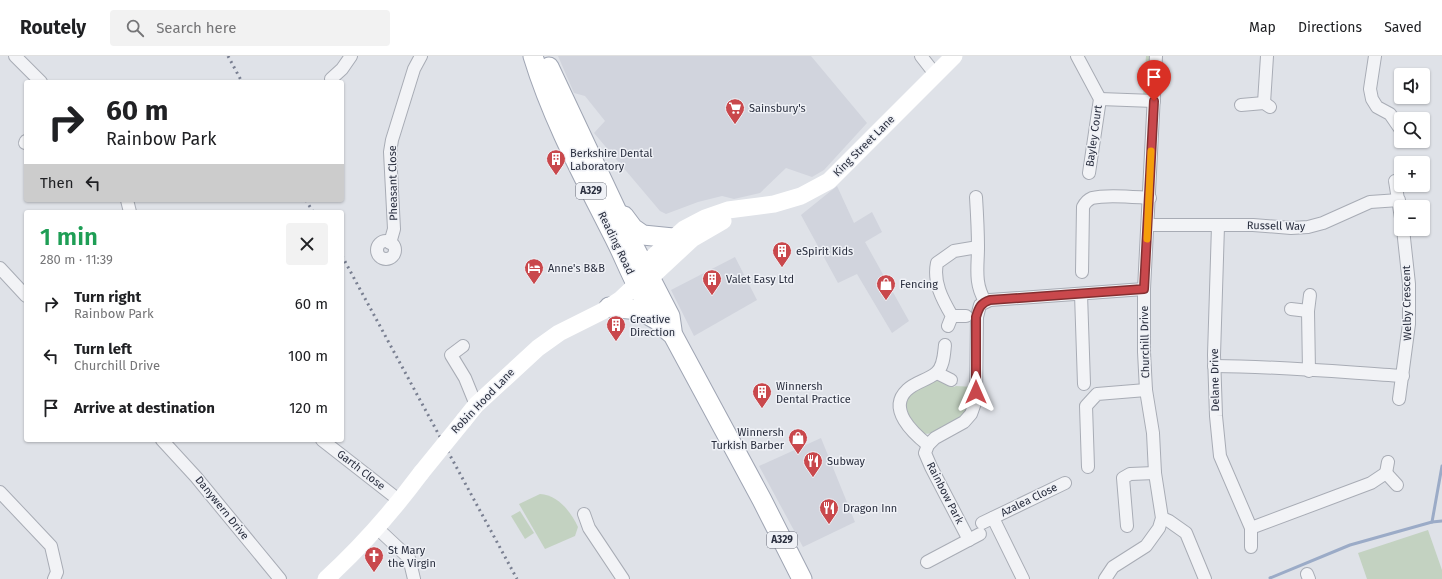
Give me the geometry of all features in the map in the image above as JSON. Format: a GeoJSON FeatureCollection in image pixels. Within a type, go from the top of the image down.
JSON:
{"type":"FeatureCollection","features":[{"type":"Feature","properties":{"kind":"main road","name":"Reading Road"},"geometry":{"type":"LineString","coordinates":[[533,56],[555,118],[644,276],[670,316],[672,336]]}},
{"type":"Feature","properties":{"kind":"main road","name":"Reading Road"},"geometry":{"type":"LineString","coordinates":[[542,56],[614,205],[644,276],[657,320],[672,336],[762,500],[802,579]]}},
{"type":"Feature","properties":{"kind":"main road","name":"King Street Lane"},"geometry":{"type":"LineString","coordinates":[[644,276],[654,256],[684,229],[705,218],[728,210],[774,204],[802,196],[829,181],[840,172],[954,56]]}},
{"type":"Feature","properties":{"kind":"main road"},"geometry":{"type":"LineString","coordinates":[[614,205],[639,233],[649,236],[673,238]]}},
{"type":"Feature","properties":{"kind":"main road","name":"King Street Lane"},"geometry":{"type":"LineString","coordinates":[[644,276],[692,239],[756,206]]}},
{"type":"Feature","properties":{"kind":"main road","name":"Robin Hood Lane"},"geometry":{"type":"LineString","coordinates":[[326,579],[354,554],[377,528],[476,405],[538,348],[560,333],[609,307],[644,276]]}},
{"type":"Feature","properties":{"kind":"main road"},"geometry":{"type":"LineString","coordinates":[[609,307],[639,310],[657,320]]}},
{"type":"Feature","properties":{"kind":"street"},"geometry":{"type":"LineString","coordinates":[[15,56],[39,80]]}},
{"type":"Feature","properties":{"kind":"street"},"geometry":{"type":"LineString","coordinates":[[331,78],[342,69],[351,56]]}},
{"type":"Feature","properties":{"kind":"street","name":"Pheasant Close"},"geometry":{"type":"LineString","coordinates":[[390,243],[394,230],[390,152],[392,140],[415,65],[421,56]]}},
{"type":"Feature","properties":{"kind":"street"},"geometry":{"type":"LineString","coordinates":[[921,56],[935,74]]}},
{"type":"Feature","properties":{"kind":"street","name":"Bayley Court"},"geometry":{"type":"LineString","coordinates":[[1077,56],[1100,99],[1089,174]]}},
{"type":"Feature","properties":{"kind":"street","name":"Churchill Drive"},"geometry":{"type":"LineString","coordinates":[[1156,56],[1150,198],[1144,289],[1144,352],[1146,390],[1153,433],[1155,473],[1162,518]]}},
{"type":"Feature","properties":{"kind":"street"},"geometry":{"type":"LineString","coordinates":[[1241,105],[1267,105],[1267,56]]}},
{"type":"Feature","properties":{"kind":"street"},"geometry":{"type":"LineString","coordinates":[[1375,56],[1370,89],[1372,99],[1377,107],[1390,114],[1394,120]]}},
{"type":"Feature","properties":{"kind":"street","name":"Bayley Court"},"geometry":{"type":"LineString","coordinates":[[1100,99],[1154,101]]}},
{"type":"Feature","properties":{"kind":"street"},"geometry":{"type":"LineString","coordinates":[[1397,192],[1398,200]]}},
{"type":"Feature","properties":{"kind":"street"},"geometry":{"type":"LineString","coordinates":[[976,197],[978,247],[976,278],[978,287],[985,301]]}},
{"type":"Feature","properties":{"kind":"street"},"geometry":{"type":"LineString","coordinates":[[1082,272],[1083,207],[1086,201],[1091,198],[1099,197],[1150,198]]}},
{"type":"Feature","properties":{"kind":"street","name":"Russell Way"},"geometry":{"type":"LineString","coordinates":[[1148,225],[1253,225],[1308,228],[1370,202],[1394,200]]}},
{"type":"Feature","properties":{"kind":"street","name":"Delane Drive"},"geometry":{"type":"LineString","coordinates":[[1218,226],[1214,366],[1216,416],[1220,456],[1251,528],[1251,547]]}},
{"type":"Feature","properties":{"kind":"street","name":"Welby Crescent"},"geometry":{"type":"LineString","coordinates":[[1399,399],[1409,324],[1409,284],[1404,236]]}},
{"type":"Feature","properties":{"kind":"street"},"geometry":{"type":"LineString","coordinates":[[966,316],[950,321],[939,294],[935,273],[937,263],[954,251],[978,247]]}},
{"type":"Feature","properties":{"kind":"street"},"geometry":{"type":"LineString","coordinates":[[0,268],[24,294]]}},
{"type":"Feature","properties":{"kind":"street"},"geometry":{"type":"LineString","coordinates":[[945,344],[943,360],[937,373],[907,390],[900,400],[900,410],[912,432],[928,445],[935,438],[956,428],[971,414],[976,400],[976,317],[980,305],[985,301],[1144,289]]}},
{"type":"Feature","properties":{"kind":"street"},"geometry":{"type":"LineString","coordinates":[[1081,294],[1084,384]]}},
{"type":"Feature","properties":{"kind":"street"},"geometry":{"type":"LineString","coordinates":[[1309,371],[1308,311],[1310,296]]}},
{"type":"Feature","properties":{"kind":"street"},"geometry":{"type":"LineString","coordinates":[[1291,309],[1308,311]]}},
{"type":"Feature","properties":{"kind":"street"},"geometry":{"type":"LineString","coordinates":[[463,346],[451,355],[465,378],[476,405]]}},
{"type":"Feature","properties":{"kind":"street"},"geometry":{"type":"LineString","coordinates":[[1214,366],[1261,366],[1309,371],[1403,376]]}},
{"type":"Feature","properties":{"kind":"street"},"geometry":{"type":"LineString","coordinates":[[937,373],[951,380]]}},
{"type":"Feature","properties":{"kind":"street"},"geometry":{"type":"LineString","coordinates":[[1088,467],[1086,406],[1097,394],[1146,390]]}},
{"type":"Feature","properties":{"kind":"street","name":"Danywern Drive"},"geometry":{"type":"LineString","coordinates":[[164,442],[196,477],[280,579]]}},
{"type":"Feature","properties":{"kind":"street","name":"Garth Close"},"geometry":{"type":"LineString","coordinates":[[325,442],[400,501]]}},
{"type":"Feature","properties":{"kind":"street","name":"Rainbow Park"},"geometry":{"type":"LineString","coordinates":[[928,445],[925,453],[931,467],[969,540]]}},
{"type":"Feature","properties":{"kind":"street"},"geometry":{"type":"LineString","coordinates":[[1251,528],[1372,483],[1387,467],[1396,485]]}},
{"type":"Feature","properties":{"kind":"street"},"geometry":{"type":"LineString","coordinates":[[1127,526],[1123,478],[1130,474],[1155,473]]}},
{"type":"Feature","properties":{"kind":"street","name":"Azalea Close"},"geometry":{"type":"LineString","coordinates":[[1023,579],[985,525],[1065,483]]}},
{"type":"Feature","properties":{"kind":"street"},"geometry":{"type":"LineString","coordinates":[[0,492],[51,546],[57,572],[54,579]]}},
{"type":"Feature","properties":{"kind":"street"},"geometry":{"type":"LineString","coordinates":[[584,514],[588,528],[623,579]]}},
{"type":"Feature","properties":{"kind":"street"},"geometry":{"type":"LineString","coordinates":[[1105,579],[1113,567],[1146,546],[1159,528],[1162,518],[1186,533],[1205,579]]}},
{"type":"Feature","properties":{"kind":"street"},"geometry":{"type":"LineString","coordinates":[[926,562],[969,540],[985,525]]}},
{"type":"Feature","properties":{"kind":"street"},"geometry":{"type":"LineString","coordinates":[[377,528],[409,558],[414,579]]}},
{"type":"Feature","properties":{"kind":"shaded area"},"geometry":{"type":"Polygon","coordinates":[[[558,56],[811,56],[867,123],[824,170],[812,177],[786,168],[760,193],[734,199],[722,196],[698,202],[666,214],[660,211],[594,133],[605,121],[585,96],[574,93],[558,56]]]}},
{"type":"Feature","properties":{"kind":"shaded area"},"geometry":{"type":"Polygon","coordinates":[[[837,186],[854,223],[872,212],[882,232],[865,242],[909,321],[892,333],[857,274],[838,283],[801,215],[837,186]]]}},
{"type":"Feature","properties":{"kind":"shaded area"},"geometry":{"type":"Polygon","coordinates":[[[735,257],[757,300],[694,336],[671,290],[735,257]]]}},
{"type":"Feature","properties":{"kind":"shaded area"},"geometry":{"type":"Polygon","coordinates":[[[821,438],[855,522],[803,547],[759,466],[821,438]]]}},
{"type":"Feature","properties":{"kind":"green space"},"geometry":{"type":"Polygon","coordinates":[[[1146,56],[1151,56],[1148,92],[1143,97],[1146,56]]]}},
{"type":"Feature","properties":{"kind":"green space"},"geometry":{"type":"Polygon","coordinates":[[[939,380],[954,387],[974,387],[969,407],[962,417],[950,425],[928,434],[922,433],[914,428],[906,410],[906,402],[910,395],[914,392],[933,381],[939,380]]]}},
{"type":"Feature","properties":{"kind":"green space"},"geometry":{"type":"Polygon","coordinates":[[[540,494],[553,497],[563,505],[568,510],[578,527],[575,536],[545,549],[519,504],[540,494]]]}},
{"type":"Feature","properties":{"kind":"green space"},"geometry":{"type":"Polygon","coordinates":[[[520,511],[534,533],[525,539],[511,516],[520,511]]]}},
{"type":"Feature","properties":{"kind":"green space"},"geometry":{"type":"Polygon","coordinates":[[[1428,530],[1442,570],[1442,579],[1367,579],[1358,553],[1428,530]]]}},
{"type":"Feature","properties":{"kind":"waterway"},"geometry":{"type":"LineString","coordinates":[[1432,522],[1442,466]]}},
{"type":"Feature","properties":{"kind":"waterway"},"geometry":{"type":"LineString","coordinates":[[1270,578],[1350,545],[1432,522],[1442,521]]}},
{"type":"Feature","properties":{"kind":"railway"},"geometry":{"type":"LineString","coordinates":[[228,56],[241,80]]}},
{"type":"Feature","properties":{"kind":"railway"},"geometry":{"type":"LineString","coordinates":[[307,202],[312,210]]}},
{"type":"Feature","properties":{"kind":"railway"},"geometry":{"type":"LineString","coordinates":[[344,260],[517,579]]}},
{"type":"Feature","properties":{"kind":"slow traffic"},"geometry":{"type":"LineString","coordinates":[[1147,239],[1151,151]]}},
{"type":"Feature","properties":{"kind":"place","name":"Sainsbury's"},"geometry":{"type":"Point","coordinates":[735,125]}},
{"type":"Feature","properties":{"kind":"place","name":"Berkshire Dental Laboratory"},"geometry":{"type":"Point","coordinates":[556,176]}},
{"type":"Feature","properties":{"kind":"place","name":"eSpirit Kids"},"geometry":{"type":"Point","coordinates":[782,268]}},
{"type":"Feature","properties":{"kind":"place","name":"Anne's B&B"},"geometry":{"type":"Point","coordinates":[534,285]}},
{"type":"Feature","properties":{"kind":"place","name":"Valet Easy Ltd"},"geometry":{"type":"Point","coordinates":[712,296]}},
{"type":"Feature","properties":{"kind":"place","name":"Fencing"},"geometry":{"type":"Point","coordinates":[886,301]}},
{"type":"Feature","properties":{"kind":"place","name":"Creative Direction"},"geometry":{"type":"Point","coordinates":[616,342]}},
{"type":"Feature","properties":{"kind":"place","name":"Winnersh Dental Practice"},"geometry":{"type":"Point","coordinates":[762,409]}},
{"type":"Feature","properties":{"kind":"place","name":"Winnersh Turkish Barber"},"geometry":{"type":"Point","coordinates":[798,455]}},
{"type":"Feature","properties":{"kind":"place","name":"Subway"},"geometry":{"type":"Point","coordinates":[813,478]}},
{"type":"Feature","properties":{"kind":"place","name":"Dragon Inn"},"geometry":{"type":"Point","coordinates":[829,525]}},
{"type":"Feature","properties":{"kind":"place","name":"St Mary the Virgin"},"geometry":{"type":"Point","coordinates":[374,573]}},
{"type":"Feature","properties":{"kind":"route"},"geometry":{"type":"LineString","coordinates":[[976,392],[976,317],[980,305],[985,301],[1144,289],[1154,101]]}}]}
